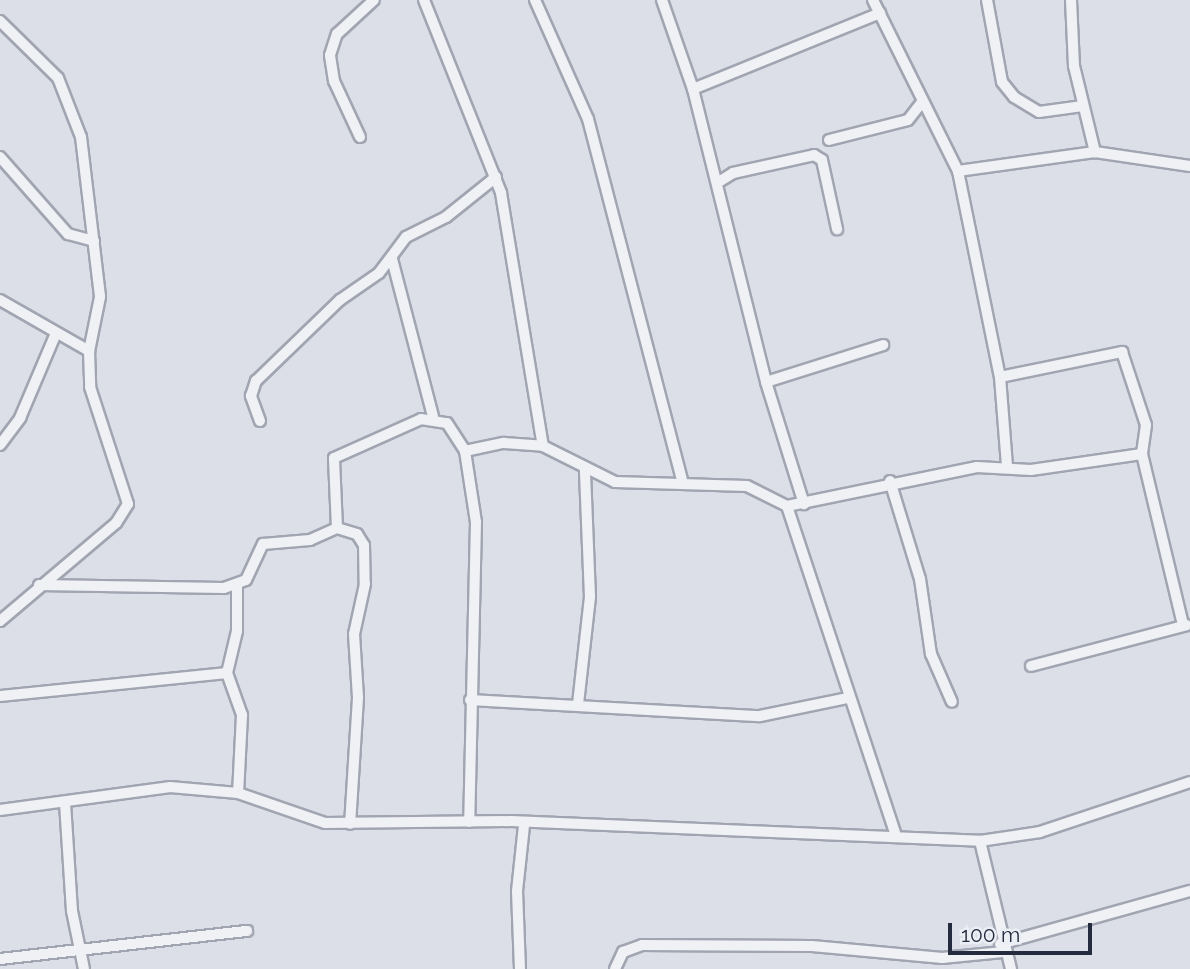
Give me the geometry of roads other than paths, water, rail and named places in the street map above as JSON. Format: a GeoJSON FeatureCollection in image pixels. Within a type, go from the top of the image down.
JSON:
{"type":"FeatureCollection","features":[{"type":"Feature","properties":{"kind":"street"},"geometry":{"type":"LineString","coordinates":[[360,136],[334,81],[330,55],[337,34],[374,0]]}},
{"type":"Feature","properties":{"kind":"street"},"geometry":{"type":"LineString","coordinates":[[424,0],[496,177],[543,446]]}},
{"type":"Feature","properties":{"kind":"street"},"geometry":{"type":"LineString","coordinates":[[535,0],[588,119],[682,480]]}},
{"type":"Feature","properties":{"kind":"street"},"geometry":{"type":"LineString","coordinates":[[662,0],[693,89],[766,382],[804,504]]}},
{"type":"Feature","properties":{"kind":"street"},"geometry":{"type":"LineString","coordinates":[[873,0],[958,171],[1000,377],[1007,466]]}},
{"type":"Feature","properties":{"kind":"street"},"geometry":{"type":"LineString","coordinates":[[987,0],[1002,82],[1014,97],[1040,112],[1083,106]]}},
{"type":"Feature","properties":{"kind":"street"},"geometry":{"type":"LineString","coordinates":[[1071,0],[1083,106],[1095,152]]}},
{"type":"Feature","properties":{"kind":"street"},"geometry":{"type":"LineString","coordinates":[[693,89],[880,13]]}},
{"type":"Feature","properties":{"kind":"street"},"geometry":{"type":"LineString","coordinates":[[0,21],[58,78],[81,137],[100,313],[89,351],[96,413],[128,504],[116,523],[39,585],[0,621]]}},
{"type":"Feature","properties":{"kind":"street"},"geometry":{"type":"LineString","coordinates":[[829,140],[908,120],[922,102]]}},
{"type":"Feature","properties":{"kind":"street"},"geometry":{"type":"LineString","coordinates":[[958,171],[1095,152],[1190,166]]}},
{"type":"Feature","properties":{"kind":"street"},"geometry":{"type":"LineString","coordinates":[[717,183],[733,173],[814,155],[822,160],[837,229]]}},
{"type":"Feature","properties":{"kind":"street"},"geometry":{"type":"LineString","coordinates":[[0,157],[68,234],[94,241]]}},
{"type":"Feature","properties":{"kind":"street"},"geometry":{"type":"LineString","coordinates":[[260,421],[251,396],[256,381],[392,259],[406,237],[446,217],[496,177]]}},
{"type":"Feature","properties":{"kind":"street"},"geometry":{"type":"LineString","coordinates":[[392,259],[433,416],[452,428],[465,452],[476,522],[469,821]]}},
{"type":"Feature","properties":{"kind":"street"},"geometry":{"type":"LineString","coordinates":[[0,300],[89,351]]}},
{"type":"Feature","properties":{"kind":"street"},"geometry":{"type":"LineString","coordinates":[[0,445],[20,418],[56,333]]}},
{"type":"Feature","properties":{"kind":"street"},"geometry":{"type":"LineString","coordinates":[[766,382],[883,345]]}},
{"type":"Feature","properties":{"kind":"street"},"geometry":{"type":"LineString","coordinates":[[1000,377],[1122,352],[1146,425],[1142,454],[1186,625],[1031,666]]}},
{"type":"Feature","properties":{"kind":"street"},"geometry":{"type":"LineString","coordinates":[[337,528],[334,458],[433,416]]}},
{"type":"Feature","properties":{"kind":"street"},"geometry":{"type":"LineString","coordinates":[[465,452],[504,443],[543,446],[585,471],[630,485],[682,480],[747,486],[787,506],[890,481],[1007,466],[1031,470],[1142,454]]}},
{"type":"Feature","properties":{"kind":"street"},"geometry":{"type":"LineString","coordinates":[[578,704],[590,597],[585,471]]}},
{"type":"Feature","properties":{"kind":"street"},"geometry":{"type":"LineString","coordinates":[[890,481],[920,579],[931,654],[952,702]]}},
{"type":"Feature","properties":{"kind":"street"},"geometry":{"type":"LineString","coordinates":[[787,506],[848,698],[895,833]]}},
{"type":"Feature","properties":{"kind":"street"},"geometry":{"type":"LineString","coordinates":[[238,793],[242,715],[227,673],[237,631],[237,585],[262,544],[310,540],[337,528],[357,534],[366,558],[354,634],[358,698],[350,824]]}},
{"type":"Feature","properties":{"kind":"street"},"geometry":{"type":"LineString","coordinates":[[39,585],[237,585]]}},
{"type":"Feature","properties":{"kind":"street"},"geometry":{"type":"LineString","coordinates":[[0,696],[227,673]]}},
{"type":"Feature","properties":{"kind":"street"},"geometry":{"type":"LineString","coordinates":[[470,700],[760,716],[848,698]]}},
{"type":"Feature","properties":{"kind":"street"},"geometry":{"type":"LineString","coordinates":[[0,810],[65,803],[135,788],[238,793],[325,823],[469,821],[524,826],[895,833],[980,841],[1040,832],[1190,782]]}},
{"type":"Feature","properties":{"kind":"street"},"geometry":{"type":"LineString","coordinates":[[65,803],[83,969]]}},
{"type":"Feature","properties":{"kind":"street"},"geometry":{"type":"LineString","coordinates":[[520,969],[517,891],[524,826]]}},
{"type":"Feature","properties":{"kind":"street"},"geometry":{"type":"LineString","coordinates":[[980,841],[1002,948],[1011,969]]}},
{"type":"Feature","properties":{"kind":"street"},"geometry":{"type":"LineString","coordinates":[[615,969],[623,952],[642,945],[812,946],[942,958],[1002,948],[1190,891]]}},
{"type":"Feature","properties":{"kind":"street"},"geometry":{"type":"LineString","coordinates":[[0,960],[79,948],[247,931]]}}]}
